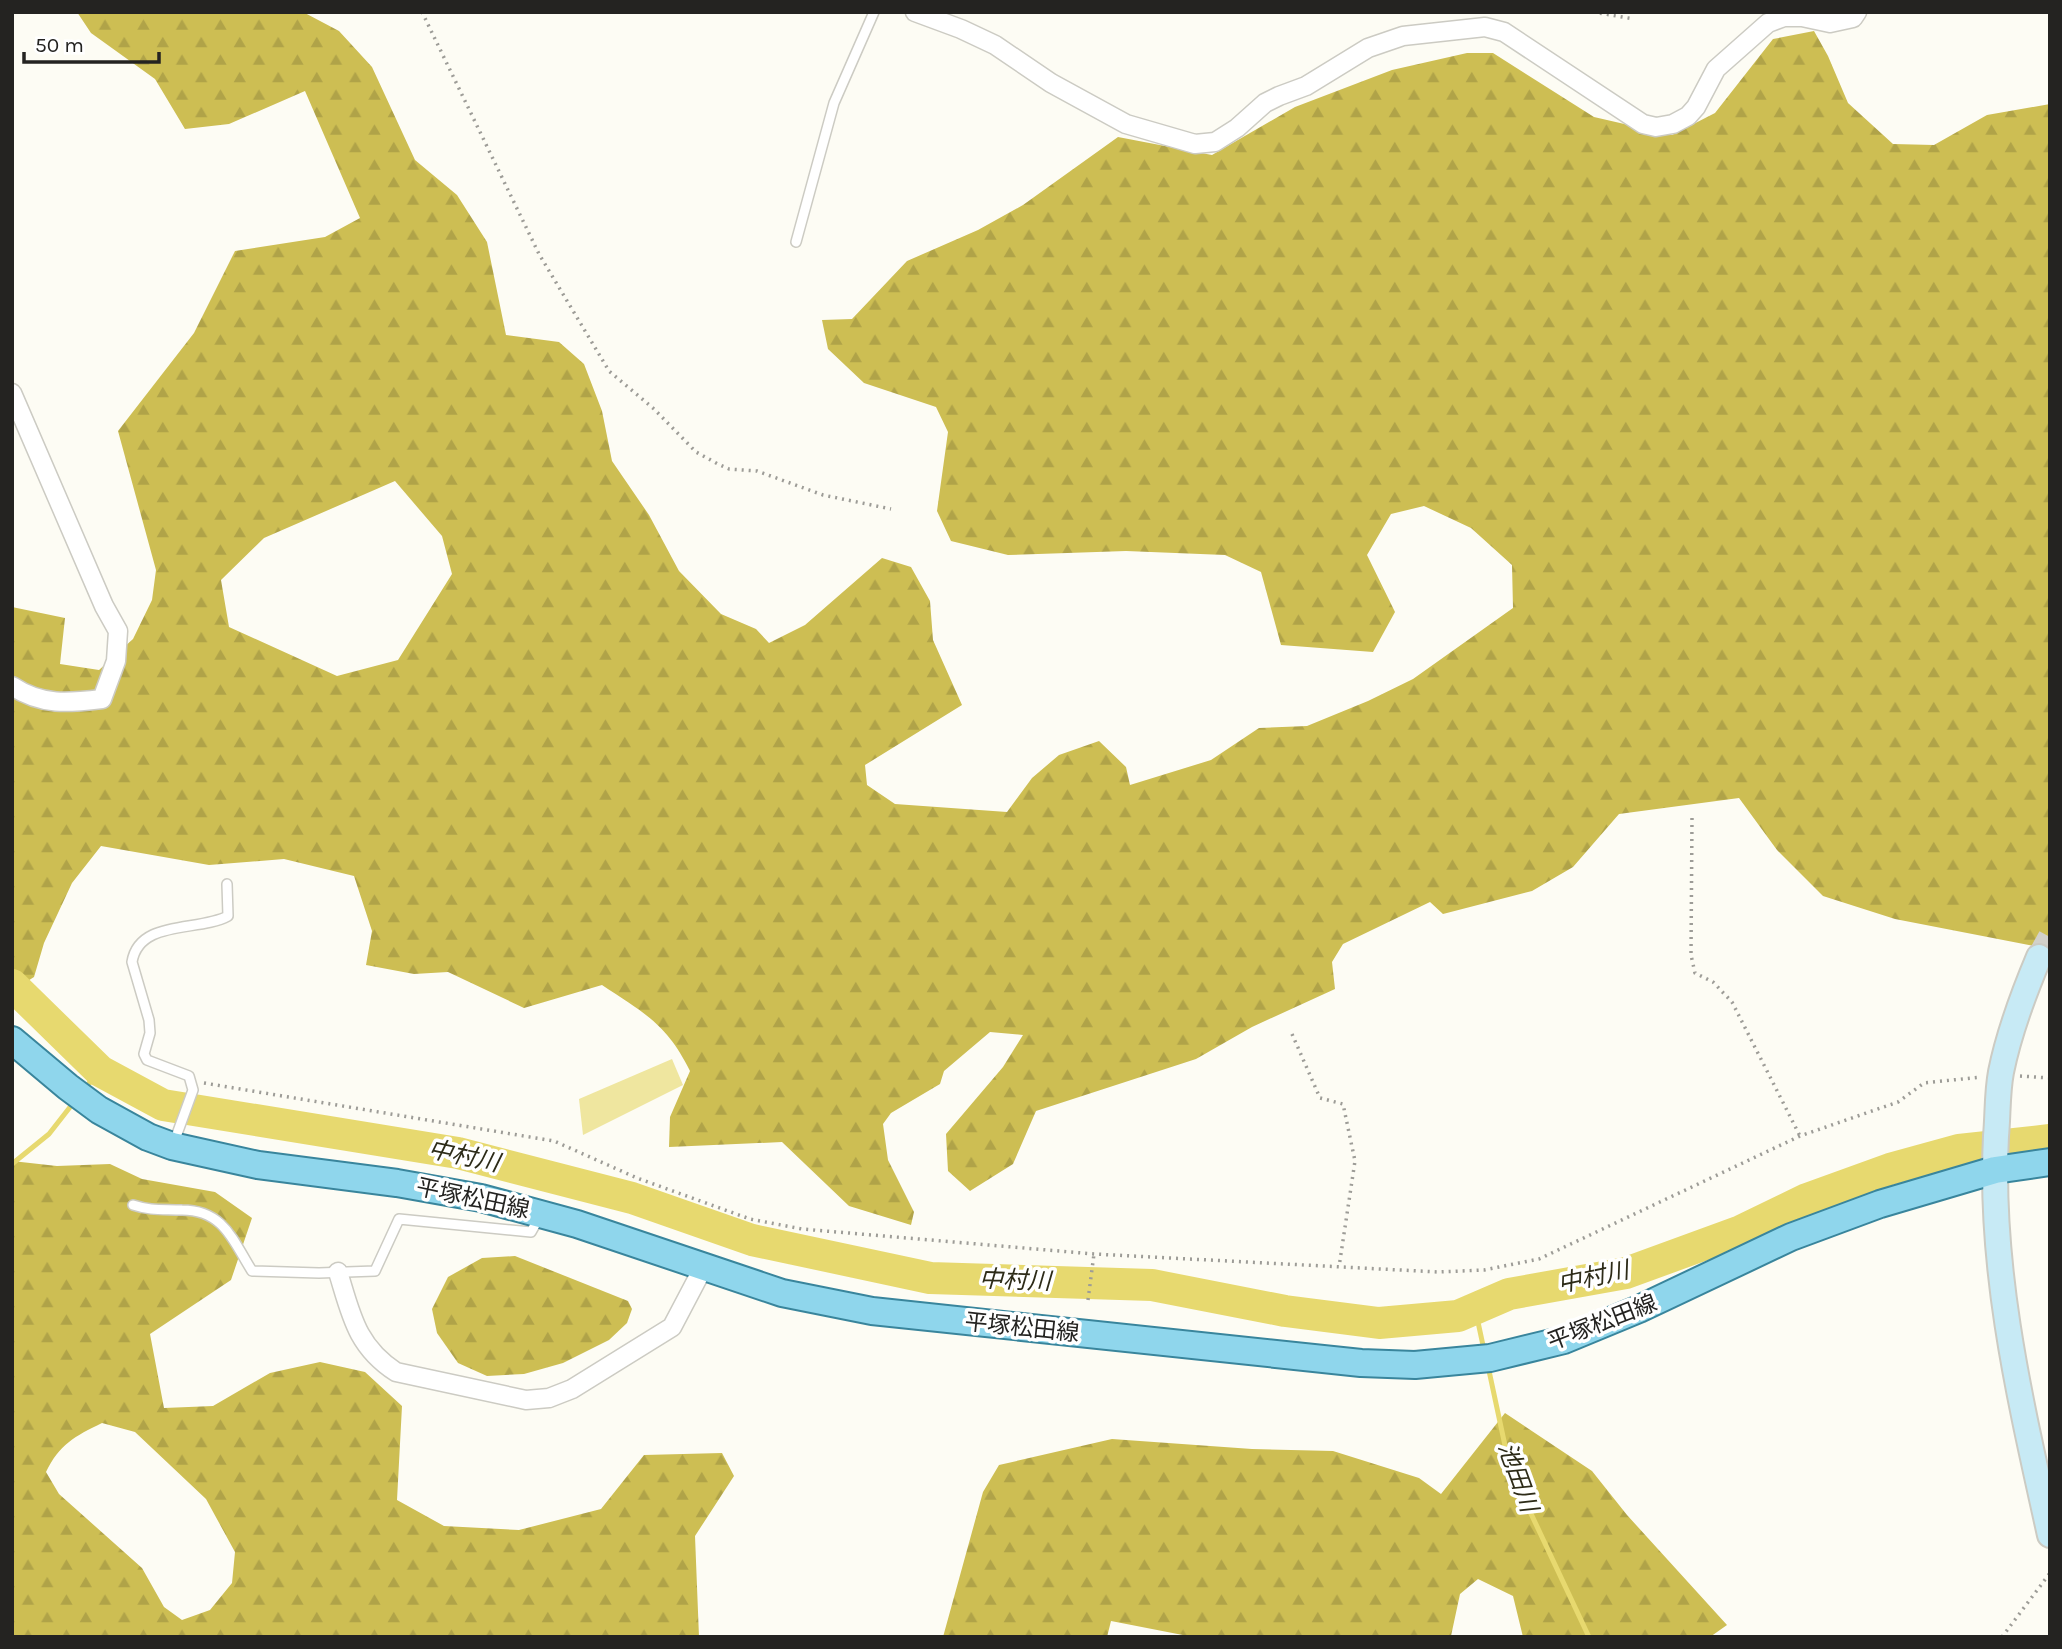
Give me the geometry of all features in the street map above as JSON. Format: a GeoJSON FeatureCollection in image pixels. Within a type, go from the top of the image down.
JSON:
{"type":"FeatureCollection","features":[{"type":"Feature","properties":{"kind":"main road","name":"平塚松田線"},"geometry":{"type":"LineString","coordinates":[[12,1040],[99,1110],[148,1136],[175,1138],[258,1165],[397,1183],[481,1198],[541,1213],[782,1293],[873,1311],[1361,1363],[1415,1365],[1490,1358],[1564,1340],[1639,1309],[1791,1237],[1880,1204],[1995,1163],[2050,1162]]}},
{"type":"Feature","properties":{"kind":"street"},"geometry":{"type":"LineString","coordinates":[[915,12],[995,45],[1051,83],[1126,124],[1195,144],[1215,142],[1237,128],[1265,103],[1306,86],[1368,48],[1404,36],[1485,27],[1504,32],[1643,124],[1656,127],[1673,124],[1688,116],[1696,107],[1716,69],[1769,23],[1784,17],[1802,17],[1830,23],[1853,18],[1857,12]]}},
{"type":"Feature","properties":{"kind":"street"},"geometry":{"type":"LineString","coordinates":[[12,393],[104,606],[118,631],[116,661],[102,699],[63,704],[23,694],[12,686]]}},
{"type":"Feature","properties":{"kind":"street"},"geometry":{"type":"LineString","coordinates":[[2039,957],[2014,1018],[2000,1078],[1995,1163],[2002,1292],[2022,1407],[2050,1535]]}},
{"type":"Feature","properties":{"kind":"street"},"geometry":{"type":"LineString","coordinates":[[338,1272],[356,1329],[379,1361],[396,1372],[526,1400],[549,1398],[572,1389],[672,1327],[704,1268]]}},
{"type":"Feature","properties":{"kind":"lane"},"geometry":{"type":"LineString","coordinates":[[796,242],[834,103],[874,12]]}},
{"type":"Feature","properties":{"kind":"lane"},"geometry":{"type":"LineString","coordinates":[[175,1138],[193,1090],[189,1076],[147,1060],[144,1054],[150,1033],[149,1020],[132,962],[133,953],[139,942],[166,929],[217,922],[228,916],[228,884]]}},
{"type":"Feature","properties":{"kind":"lane"},"geometry":{"type":"LineString","coordinates":[[134,1206],[152,1211],[185,1209],[208,1213],[223,1224],[252,1272],[375,1271],[399,1219],[531,1232],[541,1213]]}},
{"type":"Feature","properties":{"kind":"path"},"geometry":{"type":"LineString","coordinates":[[422,12],[539,254],[609,371],[654,409],[696,452],[718,464],[729,469],[757,471],[823,495],[891,509]]}},
{"type":"Feature","properties":{"kind":"path"},"geometry":{"type":"LineString","coordinates":[[1593,12],[1634,19]]}},
{"type":"Feature","properties":{"kind":"path"},"geometry":{"type":"LineString","coordinates":[[1692,818],[1691,955],[1695,973],[1713,982],[1732,1002],[1800,1136]]}},
{"type":"Feature","properties":{"kind":"path"},"geometry":{"type":"LineString","coordinates":[[1292,1034],[1320,1098],[1343,1104],[1355,1161],[1339,1267]]}},
{"type":"Feature","properties":{"kind":"path"},"geometry":{"type":"LineString","coordinates":[[193,1090],[205,1083],[554,1142],[637,1178],[750,1219],[802,1229],[1094,1254],[1438,1272],[1484,1270],[1539,1259],[1800,1136],[1898,1102],[1924,1083],[2050,1078]]}},
{"type":"Feature","properties":{"kind":"path"},"geometry":{"type":"LineString","coordinates":[[1088,1300],[1094,1254]]}},
{"type":"Feature","properties":{"kind":"path"},"geometry":{"type":"LineString","coordinates":[[2002,1637],[2050,1573]]}},
{"type":"Feature","properties":{"kind":"green space"},"geometry":{"type":"Polygon","coordinates":[[[77,12],[303,12],[339,31],[372,67],[415,160],[457,195],[487,242],[506,335],[559,342],[584,364],[602,411],[612,461],[649,515],[679,571],[721,614],[756,629],[769,643],[805,625],[882,558],[911,567],[930,601],[933,640],[962,705],[865,765],[867,785],[895,804],[1007,812],[1032,778],[1059,755],[1099,741],[1126,767],[1130,785],[1211,760],[1259,728],[1307,726],[1413,679],[1513,608],[1512,565],[1471,528],[1424,506],[1391,514],[1367,555],[1395,612],[1373,652],[1281,645],[1261,572],[1225,555],[1126,551],[1008,555],[951,541],[937,511],[948,432],[936,407],[864,383],[828,349],[822,320],[852,319],[907,261],[978,230],[1023,205],[1118,137],[1212,155],[1295,107],[1392,70],[1467,53],[1493,53],[1594,117],[1672,135],[1715,113],[1773,39],[1814,31],[1848,103],[1893,144],[1934,145],[1987,115],[2050,104],[2050,949],[1895,919],[1823,896],[1777,850],[1739,798],[1619,814],[1573,867],[1532,891],[1443,914],[1430,902],[1343,944],[1332,962],[1335,989],[1252,1027],[1196,1059],[1036,1111],[1013,1164],[970,1191],[948,1171],[946,1134],[1003,1067],[1023,1035],[990,1032],[944,1071],[940,1084],[891,1113],[883,1124],[888,1160],[914,1212],[911,1225],[849,1206],[782,1142],[669,1147],[670,1117],[690,1071],[672,1042],[653,1021],[602,985],[524,1008],[448,972],[414,974],[366,965],[372,931],[354,876],[284,859],[209,865],[101,846],[72,883],[44,943],[34,977],[12,991],[12,607],[65,618],[60,664],[99,670],[133,639],[152,600],[156,570],[118,431],[194,333],[235,251],[325,237],[360,218],[305,91],[229,124],[185,129],[155,79],[91,33],[77,12]],[[395,481],[264,538],[221,580],[229,627],[337,676],[398,660],[452,574],[442,536],[395,481]]]}},
{"type":"Feature","properties":{"kind":"green space"},"geometry":{"type":"Polygon","coordinates":[[[12,1161],[57,1166],[110,1164],[142,1179],[215,1192],[252,1218],[231,1280],[150,1334],[164,1408],[213,1406],[270,1373],[320,1362],[365,1372],[402,1406],[397,1500],[444,1526],[519,1530],[601,1509],[644,1455],[722,1453],[734,1476],[695,1536],[699,1637],[12,1637],[12,1161]],[[102,1423],[69,1442],[56,1455],[46,1472],[59,1494],[142,1568],[164,1607],[182,1620],[210,1610],[232,1583],[235,1552],[206,1499],[135,1432],[102,1423]]]}},
{"type":"Feature","properties":{"kind":"green space"},"geometry":{"type":"Polygon","coordinates":[[[515,1256],[628,1301],[632,1309],[627,1323],[609,1340],[563,1363],[524,1374],[487,1376],[458,1363],[437,1333],[432,1309],[448,1277],[482,1258],[515,1256]]]}},
{"type":"Feature","properties":{"kind":"green space"},"geometry":{"type":"Polygon","coordinates":[[[1505,1413],[1592,1471],[1627,1515],[1727,1625],[1710,1637],[1523,1637],[1513,1596],[1478,1579],[1460,1594],[1451,1636],[1193,1637],[1111,1621],[1107,1637],[943,1637],[983,1492],[999,1465],[1112,1439],[1252,1449],[1333,1451],[1419,1478],[1441,1494],[1505,1413]]]}},
{"type":"Feature","properties":{"kind":"shaded area"},"geometry":{"type":"Polygon","coordinates":[[[672,1059],[683,1085],[583,1135],[579,1099],[672,1059]]]}},
{"type":"Feature","properties":{"kind":"waterway","name":"中村川"},"geometry":{"type":"LineString","coordinates":[[12,985],[100,1071],[163,1105],[458,1153],[632,1198],[752,1240],[930,1278],[1152,1285],[1285,1311],[1379,1323],[1458,1316],[1509,1294],[1626,1273],[1741,1231],[1807,1199],[1890,1169],[1959,1150],[2050,1140]]}},
{"type":"Feature","properties":{"kind":"waterway"},"geometry":{"type":"LineString","coordinates":[[84,1089],[100,1071]]}},
{"type":"Feature","properties":{"kind":"waterway"},"geometry":{"type":"LineString","coordinates":[[12,1164],[49,1134],[74,1102]]}},
{"type":"Feature","properties":{"kind":"waterway","name":"池田川"},"geometry":{"type":"LineString","coordinates":[[1475,1308],[1484,1350]]}},
{"type":"Feature","properties":{"kind":"waterway","name":"池田川"},"geometry":{"type":"LineString","coordinates":[[1488,1366],[1510,1469],[1589,1637]]}},
{"type":"Feature","properties":{"kind":"tunnel"},"geometry":{"type":"LineString","coordinates":[[2039,957],[2050,937]]}}]}
